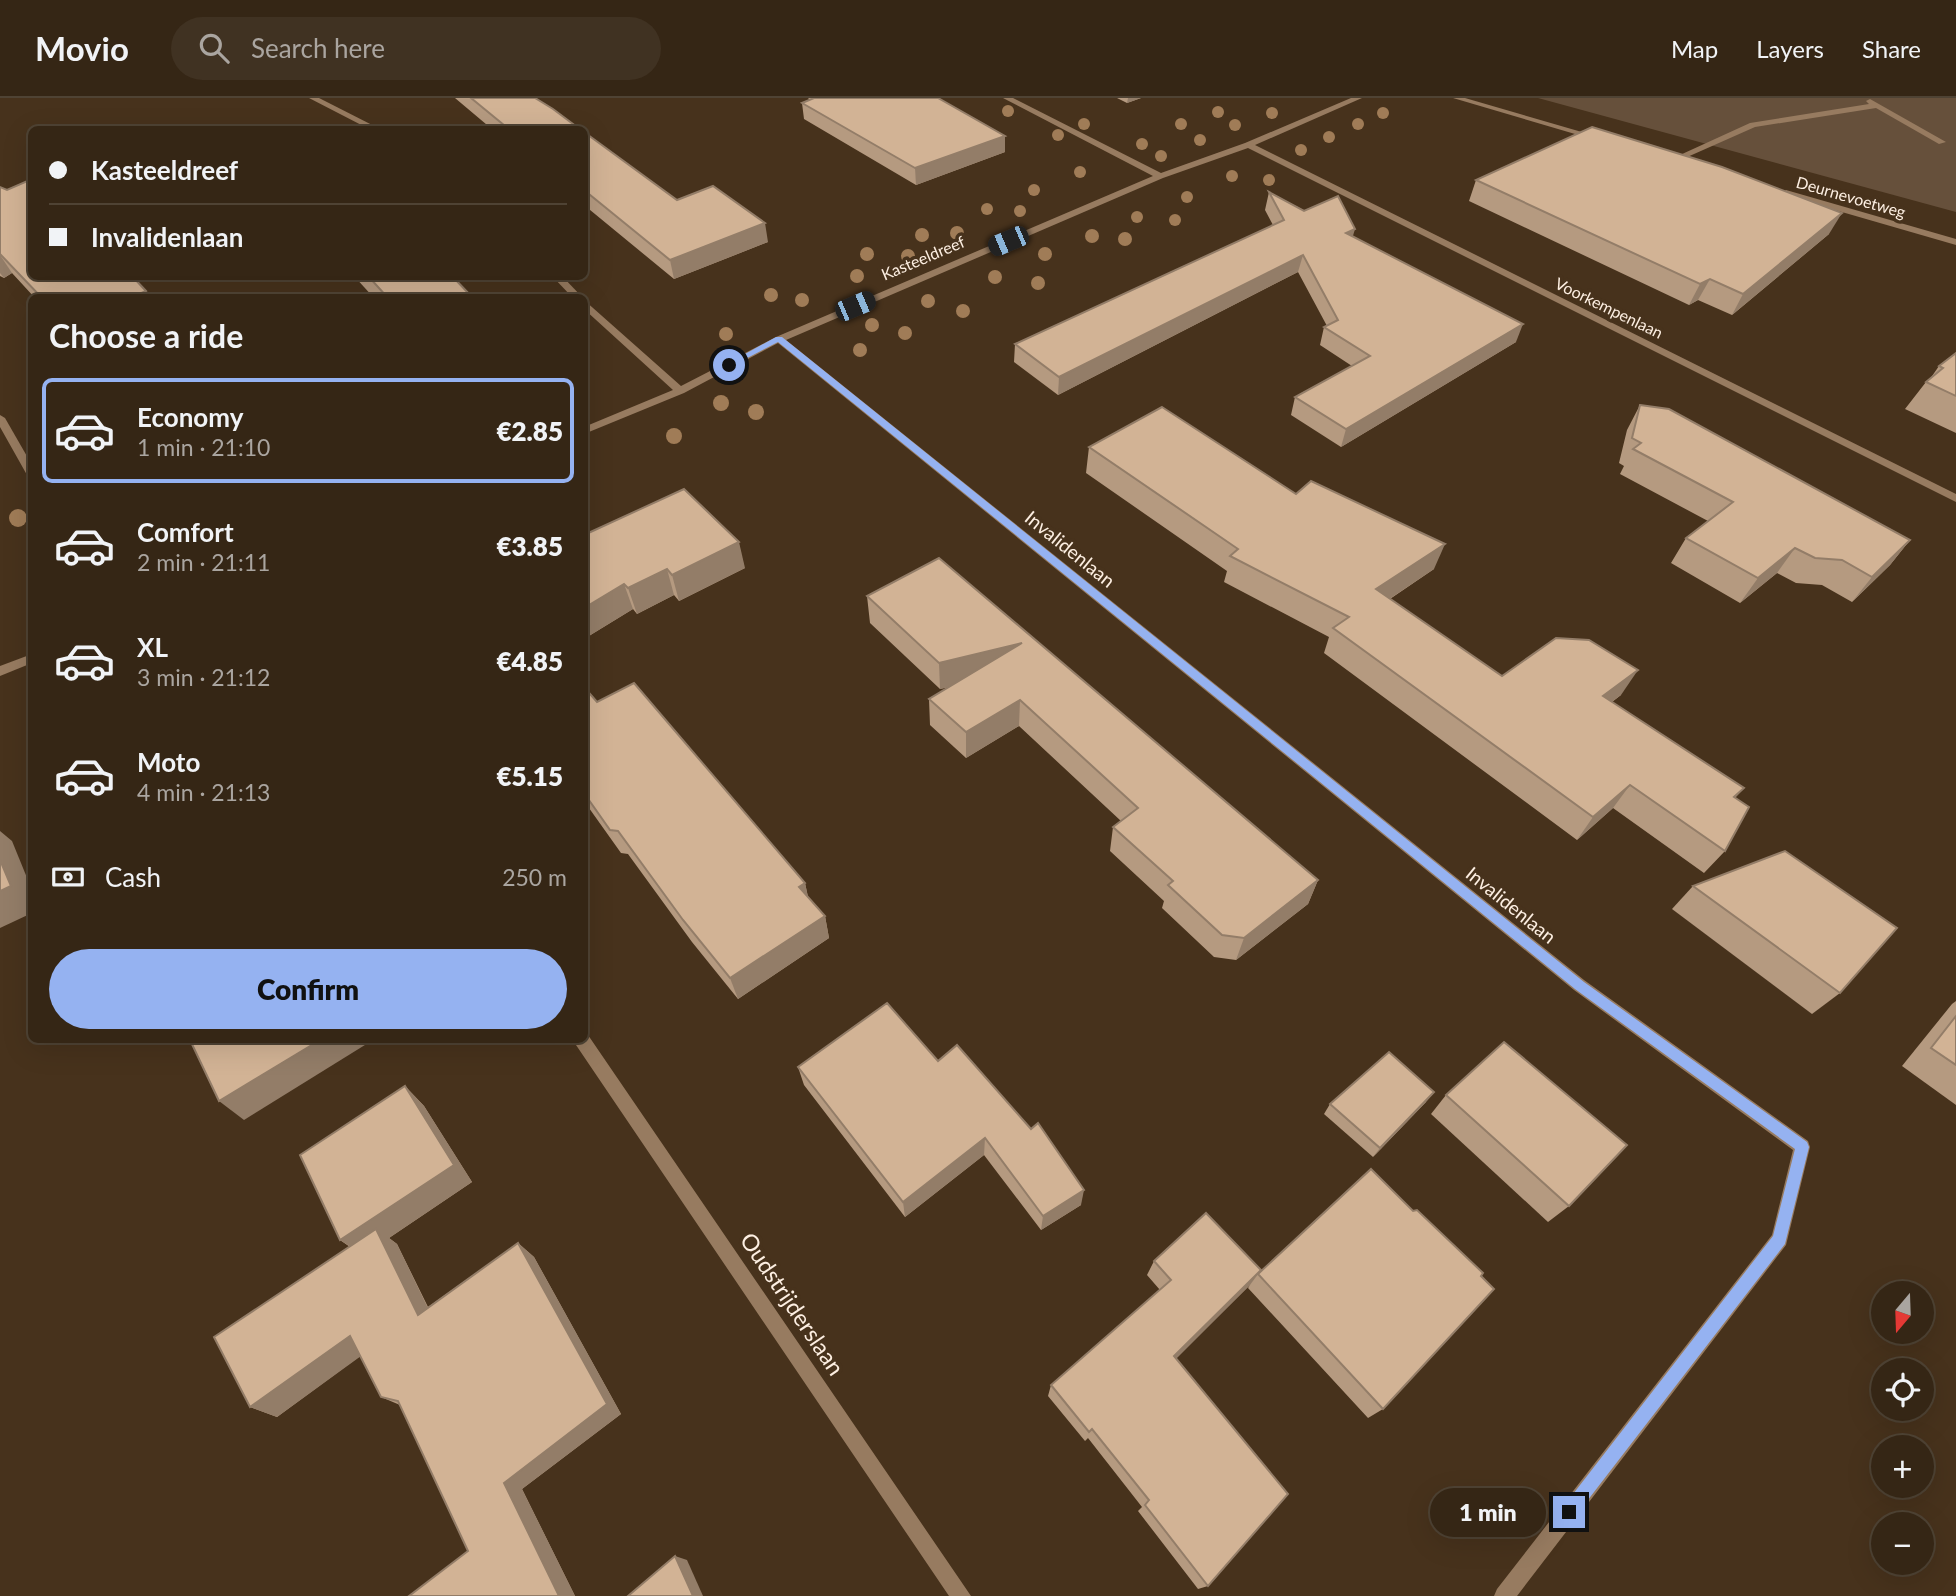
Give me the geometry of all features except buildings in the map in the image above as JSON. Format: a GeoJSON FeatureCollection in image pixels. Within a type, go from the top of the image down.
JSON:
{"type":"FeatureCollection","features":[{"type":"Feature","properties":{"kind":"street"},"geometry":{"type":"LineString","coordinates":[[313,98],[370,126]]}},
{"type":"Feature","properties":{"kind":"street"},"geometry":{"type":"LineString","coordinates":[[1007,98],[1160,176]]}},
{"type":"Feature","properties":{"kind":"street","name":"Kasteeldreef"},"geometry":{"type":"LineString","coordinates":[[588,429],[680,391],[779,339],[1160,176],[1248,145],[1358,98]]}},
{"type":"Feature","properties":{"kind":"street"},"geometry":{"type":"LineString","coordinates":[[1457,98],[1608,141]]}},
{"type":"Feature","properties":{"kind":"street"},"geometry":{"type":"LineString","coordinates":[[1864,98],[1942,142]]}},
{"type":"Feature","properties":{"kind":"street"},"geometry":{"type":"LineString","coordinates":[[1673,160],[1753,125],[1877,105]]}},
{"type":"Feature","properties":{"kind":"street","name":"Voorkempenlaan"},"geometry":{"type":"LineString","coordinates":[[1248,145],[1956,498]]}},
{"type":"Feature","properties":{"kind":"street"},"geometry":{"type":"LineString","coordinates":[[1660,156],[1685,163]]}},
{"type":"Feature","properties":{"kind":"street","name":"Deurnevoetweg"},"geometry":{"type":"LineString","coordinates":[[1770,189],[1956,242]]}},
{"type":"Feature","properties":{"kind":"street"},"geometry":{"type":"LineString","coordinates":[[560,280],[575,294]]}},
{"type":"Feature","properties":{"kind":"street"},"geometry":{"type":"LineString","coordinates":[[588,307],[680,391]]}},
{"type":"Feature","properties":{"kind":"street","name":"Invalidenlaan"},"geometry":{"type":"LineString","coordinates":[[779,339],[1579,985],[1802,1147],[1780,1239],[1504,1596]]}},
{"type":"Feature","properties":{"kind":"street"},"geometry":{"type":"LineString","coordinates":[[0,418],[28,468]]}},
{"type":"Feature","properties":{"kind":"street"},"geometry":{"type":"LineString","coordinates":[[0,671],[28,659]]}},
{"type":"Feature","properties":{"kind":"street","name":"Oudstrijderslaan"},"geometry":{"type":"LineString","coordinates":[[584,1043],[961,1596]]}},
{"type":"Feature","properties":{"kind":"shaded area"},"geometry":{"type":"Polygon","coordinates":[[[1538,98],[1956,98],[1956,212],[1538,98]]]}},
{"type":"Feature","properties":{"kind":"route"},"geometry":{"type":"LineString","coordinates":[[729,365],[779,339],[1579,985],[1802,1147],[1780,1239],[1569,1512]]}}]}
